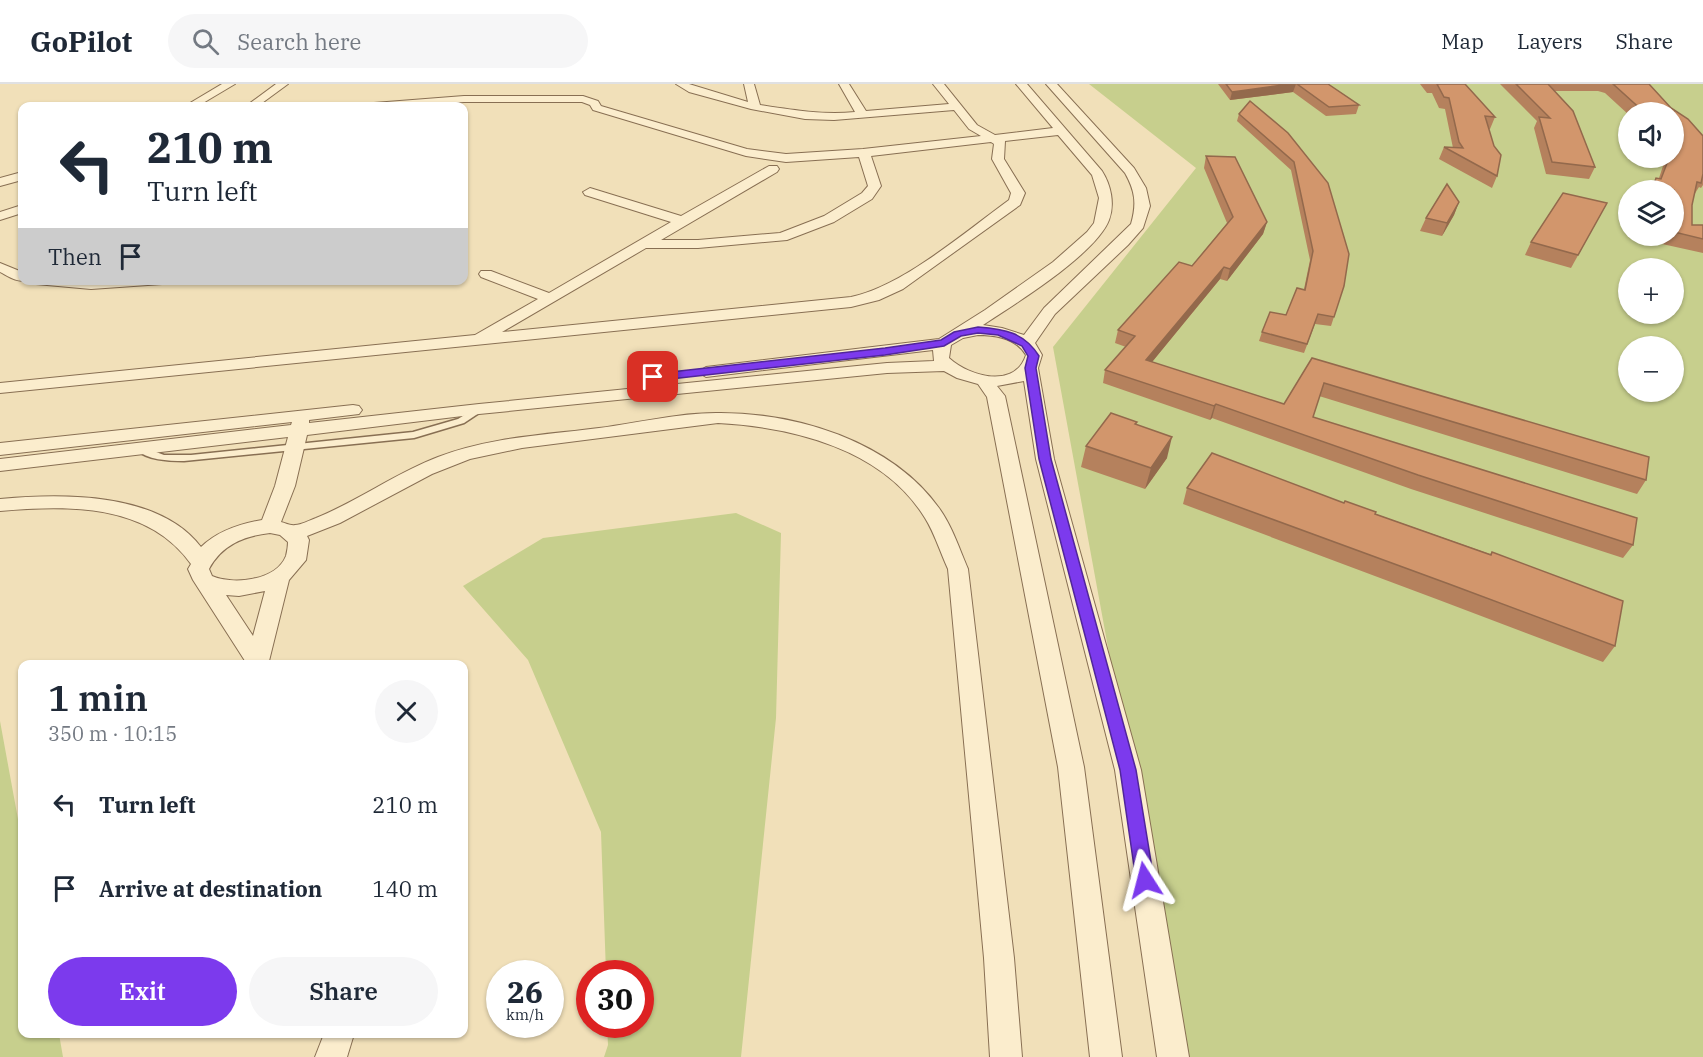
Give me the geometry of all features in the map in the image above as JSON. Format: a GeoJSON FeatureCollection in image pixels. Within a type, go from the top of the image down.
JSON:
{"type":"FeatureCollection","features":[{"type":"Feature","properties":{"kind":"street"},"geometry":{"type":"LineString","coordinates":[[197,102],[216,88],[230,84]]}},
{"type":"Feature","properties":{"kind":"street"},"geometry":{"type":"LineString","coordinates":[[257,102],[283,84]]}},
{"type":"Feature","properties":{"kind":"street"},"geometry":{"type":"LineString","coordinates":[[582,84],[583,99]]}},
{"type":"Feature","properties":{"kind":"street"},"geometry":{"type":"LineString","coordinates":[[681,84],[693,90],[755,107],[805,116],[955,106]]}},
{"type":"Feature","properties":{"kind":"street"},"geometry":{"type":"LineString","coordinates":[[749,84],[755,107]]}},
{"type":"Feature","properties":{"kind":"street"},"geometry":{"type":"LineString","coordinates":[[844,84],[862,114]]}},
{"type":"Feature","properties":{"kind":"street"},"geometry":{"type":"LineString","coordinates":[[938,84],[973,128],[996,143]]}},
{"type":"Feature","properties":{"kind":"street"},"geometry":{"type":"LineString","coordinates":[[1021,84],[1098,174],[1105,190],[1106,207],[1100,225],[1086,242],[985,318],[951,338],[940,354],[946,366],[962,376],[984,381],[1017,377],[1030,368]]}},
{"type":"Feature","properties":{"kind":"street"},"geometry":{"type":"LineString","coordinates":[[1026,344],[1048,311],[1123,242],[1138,225],[1143,206],[1140,188],[1130,171],[1051,84]]}},
{"type":"Feature","properties":{"kind":"street"},"geometry":{"type":"LineString","coordinates":[[422,102],[464,99],[583,99],[594,103],[597,108]]}},
{"type":"Feature","properties":{"kind":"street"},"geometry":{"type":"LineString","coordinates":[[468,107],[516,107],[566,111]]}},
{"type":"Feature","properties":{"kind":"street"},"geometry":{"type":"LineString","coordinates":[[773,169],[755,161],[584,114],[597,108],[746,152],[803,163]]}},
{"type":"Feature","properties":{"kind":"street"},"geometry":{"type":"LineString","coordinates":[[476,341],[773,169],[803,163],[1097,133]]}},
{"type":"Feature","properties":{"kind":"street"},"geometry":{"type":"LineString","coordinates":[[0,387],[476,341],[851,302],[874,297],[898,286],[1015,202],[1018,193],[998,159],[996,143]]}},
{"type":"Feature","properties":{"kind":"street"},"geometry":{"type":"LineString","coordinates":[[642,244],[698,244],[782,237],[804,230],[829,219],[867,196],[874,186],[866,157]]}},
{"type":"Feature","properties":{"kind":"street"},"geometry":{"type":"LineString","coordinates":[[0,182],[18,177]]}},
{"type":"Feature","properties":{"kind":"street"},"geometry":{"type":"LineString","coordinates":[[590,192],[682,221]]}},
{"type":"Feature","properties":{"kind":"street"},"geometry":{"type":"LineString","coordinates":[[0,207],[18,202]]}},
{"type":"Feature","properties":{"kind":"street"},"geometry":{"type":"LineString","coordinates":[[0,216],[18,210]]}},
{"type":"Feature","properties":{"kind":"street"},"geometry":{"type":"LineString","coordinates":[[0,267],[18,276]]}},
{"type":"Feature","properties":{"kind":"street"},"geometry":{"type":"LineString","coordinates":[[486,274],[549,298]]}},
{"type":"Feature","properties":{"kind":"street"},"geometry":{"type":"LineString","coordinates":[[0,280],[18,277]]}},
{"type":"Feature","properties":{"kind":"street"},"geometry":{"type":"LineString","coordinates":[[0,449],[298,432],[875,353],[951,338],[978,330],[1000,332],[1026,344],[1034,356],[1030,368],[1045,459],[1128,770],[1173,1057]]}},
{"type":"Feature","properties":{"kind":"street"},"geometry":{"type":"LineString","coordinates":[[0,465],[298,432],[479,409],[886,368],[946,366]]}},
{"type":"Feature","properties":{"kind":"street"},"geometry":{"type":"LineString","coordinates":[[984,381],[996,396],[1071,767],[1106,1057]]}},
{"type":"Feature","properties":{"kind":"street"},"geometry":{"type":"LineString","coordinates":[[293,533],[333,521],[410,476],[486,448],[717,418],[771,423],[812,433],[851,447],[886,467],[916,492],[933,513],[958,569],[999,958],[1006,1057]]}},
{"type":"Feature","properties":{"kind":"street"},"geometry":{"type":"LineString","coordinates":[[270,526],[285,486],[298,432]]}},
{"type":"Feature","properties":{"kind":"street"},"geometry":{"type":"LineString","coordinates":[[0,505],[53,502],[92,505],[127,512],[155,522],[179,535],[201,562]]}},
{"type":"Feature","properties":{"kind":"street"},"geometry":{"type":"LineString","coordinates":[[209,586],[235,590],[266,582],[280,575],[296,558],[300,549],[299,540],[287,530],[270,526],[246,530],[223,540],[206,554],[201,562],[199,572],[202,580],[209,586],[256,660]]}},
{"type":"Feature","properties":{"kind":"street"},"geometry":{"type":"LineString","coordinates":[[259,660],[280,575]]}},
{"type":"Feature","properties":{"kind":"street"},"geometry":{"type":"LineString","coordinates":[[331,1057],[338,1038]]}},
{"type":"Feature","properties":{"kind":"green space"},"geometry":{"type":"Polygon","coordinates":[[[1089,84],[1703,84],[1703,1057],[1183,1057],[1053,347],[1196,168],[1089,84]]]}},
{"type":"Feature","properties":{"kind":"green space"},"geometry":{"type":"Polygon","coordinates":[[[736,513],[781,533],[776,718],[741,1057],[604,1057],[608,1038],[654,1038],[654,960],[606,960],[601,832],[528,660],[463,586],[543,538],[736,513]]]}},
{"type":"Feature","properties":{"kind":"green space"},"geometry":{"type":"Polygon","coordinates":[[[0,721],[18,819],[18,1038],[60,1038],[63,1057],[0,1057],[0,721]]]}},
{"type":"Feature","properties":{"kind":"building"},"geometry":{"type":"Polygon","coordinates":[[[1226,84],[1290,84],[1232,92],[1226,84]]]}},
{"type":"Feature","properties":{"kind":"building"},"geometry":{"type":"Polygon","coordinates":[[[1297,84],[1328,84],[1359,105],[1329,107],[1297,84]]]}},
{"type":"Feature","properties":{"kind":"building"},"geometry":{"type":"Polygon","coordinates":[[[1437,84],[1465,84],[1495,117],[1485,116],[1494,146],[1501,155],[1497,176],[1444,147],[1463,148],[1459,142],[1449,98],[1444,97],[1437,84]]]}},
{"type":"Feature","properties":{"kind":"building"},"geometry":{"type":"Polygon","coordinates":[[[1516,84],[1548,84],[1573,111],[1595,167],[1552,162],[1539,117],[1550,118],[1516,84]]]}},
{"type":"Feature","properties":{"kind":"building"},"geometry":{"type":"Polygon","coordinates":[[[1613,84],[1649,84],[1666,102],[1633,102],[1613,84]]]}},
{"type":"Feature","properties":{"kind":"building"},"geometry":{"type":"Polygon","coordinates":[[[1250,101],[1288,133],[1328,183],[1349,254],[1344,286],[1334,317],[1318,314],[1307,344],[1262,332],[1270,312],[1286,315],[1297,288],[1305,290],[1313,251],[1294,162],[1239,114],[1250,101]]]}},
{"type":"Feature","properties":{"kind":"building"},"geometry":{"type":"Polygon","coordinates":[[[1684,116],[1703,136],[1703,174],[1701,183],[1697,182],[1692,205],[1692,225],[1703,225],[1703,239],[1684,234],[1684,180],[1655,180],[1656,178],[1661,179],[1665,168],[1684,168],[1684,116]]]}},
{"type":"Feature","properties":{"kind":"building"},"geometry":{"type":"Polygon","coordinates":[[[1206,156],[1235,157],[1267,222],[1230,269],[1224,267],[1146,360],[1284,404],[1312,358],[1649,457],[1646,480],[1324,383],[1313,417],[1637,518],[1633,545],[1418,475],[1216,404],[1214,406],[1105,370],[1135,336],[1118,330],[1179,262],[1192,266],[1233,217],[1206,156]]]}},
{"type":"Feature","properties":{"kind":"building"},"geometry":{"type":"Polygon","coordinates":[[[1447,184],[1459,202],[1447,223],[1426,218],[1447,184]]]}},
{"type":"Feature","properties":{"kind":"building"},"geometry":{"type":"Polygon","coordinates":[[[1563,193],[1607,203],[1578,255],[1531,242],[1563,193]]]}},
{"type":"Feature","properties":{"kind":"building"},"geometry":{"type":"Polygon","coordinates":[[[1111,413],[1172,437],[1151,468],[1086,446],[1111,413]]]}},
{"type":"Feature","properties":{"kind":"building"},"geometry":{"type":"Polygon","coordinates":[[[1212,453],[1344,503],[1345,501],[1491,555],[1492,552],[1623,601],[1615,646],[1187,488],[1212,453]]]}},
{"type":"Feature","properties":{"kind":"route"},"geometry":{"type":"LineString","coordinates":[[653,377],[885,352],[944,343],[958,334],[978,330],[1010,335],[1031,349],[1034,356],[1030,368],[1045,459],[1128,770],[1145,880]]}}]}
